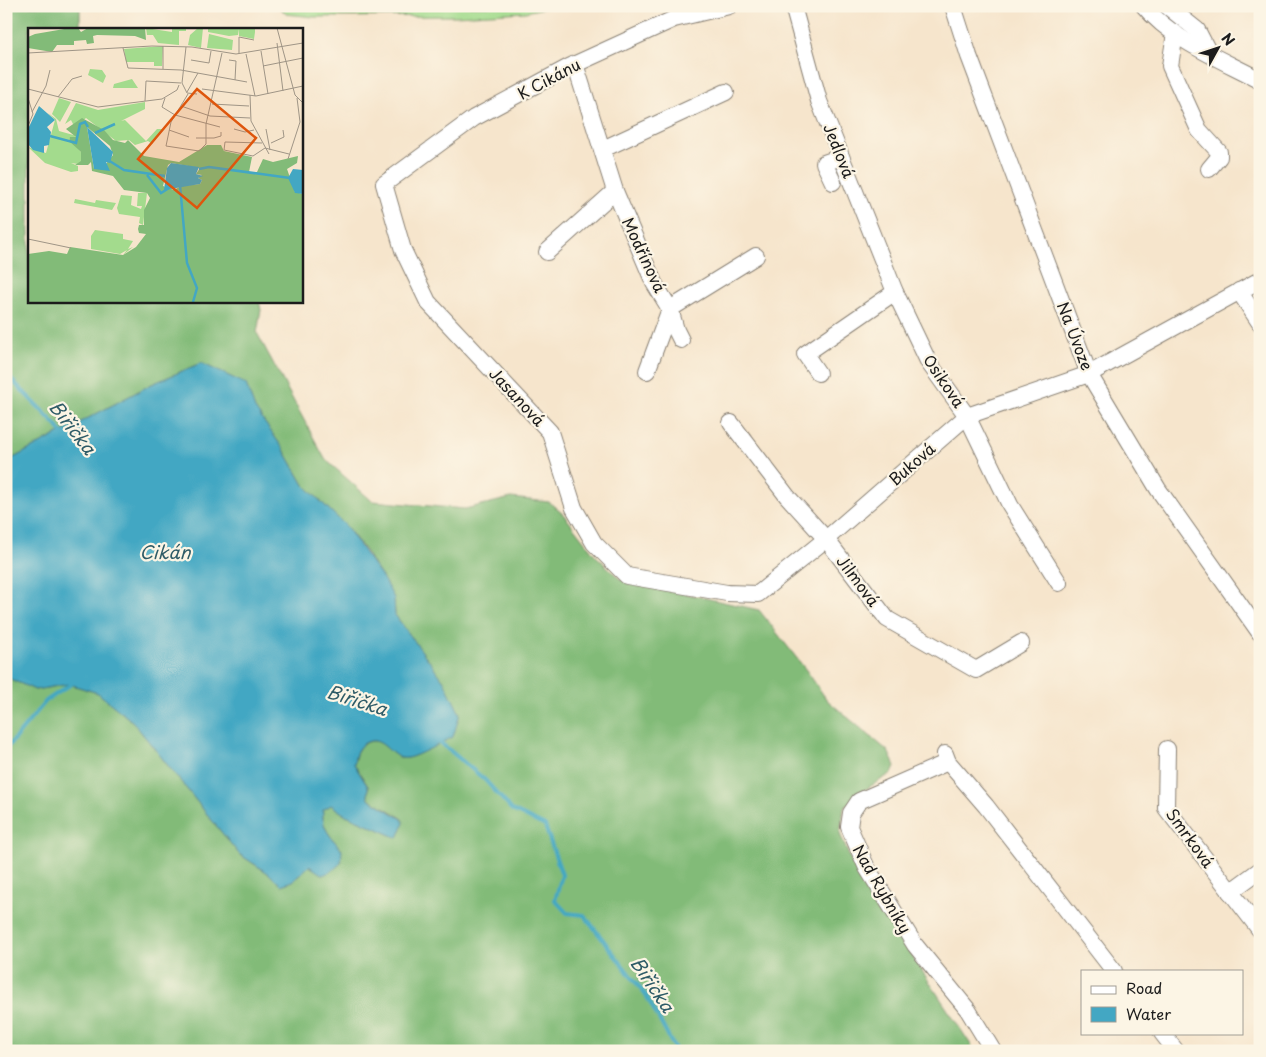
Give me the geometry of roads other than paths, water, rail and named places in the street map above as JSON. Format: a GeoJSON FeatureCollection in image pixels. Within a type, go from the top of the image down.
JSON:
{"type":"FeatureCollection","features":[{"type":"Feature","properties":{"kind":"street","name":"K Cikánu"},"geometry":{"type":"LineString","coordinates":[[384,184],[474,118],[575,64],[646,30],[674,19],[730,6]]}},
{"type":"Feature","properties":{"kind":"street","name":"Jedlová"},"geometry":{"type":"LineString","coordinates":[[793,6],[819,101],[895,292]]}},
{"type":"Feature","properties":{"kind":"street","name":"Na Úvoze"},"geometry":{"type":"LineString","coordinates":[[953,6],[969,56],[1089,374],[1158,489],[1260,634]]}},
{"type":"Feature","properties":{"kind":"street"},"geometry":{"type":"LineString","coordinates":[[1144,6],[1153,17],[1175,34],[1260,80]]}},
{"type":"Feature","properties":{"kind":"street"},"geometry":{"type":"LineString","coordinates":[[1167,6],[1197,30],[1209,53]]}},
{"type":"Feature","properties":{"kind":"street"},"geometry":{"type":"LineString","coordinates":[[1175,34],[1170,66],[1199,130],[1218,152],[1219,157],[1209,169]]}},
{"type":"Feature","properties":{"kind":"street","name":"Modřínová"},"geometry":{"type":"LineString","coordinates":[[575,64],[615,191],[654,283],[670,308],[756,256]]}},
{"type":"Feature","properties":{"kind":"street"},"geometry":{"type":"LineString","coordinates":[[603,149],[726,92]]}},
{"type":"Feature","properties":{"kind":"street"},"geometry":{"type":"LineString","coordinates":[[833,182],[824,163],[841,156]]}},
{"type":"Feature","properties":{"kind":"street","name":"Jasanová"},"geometry":{"type":"LineString","coordinates":[[384,184],[403,250],[428,302],[550,432],[574,508],[594,543],[628,576],[727,593],[758,594]]}},
{"type":"Feature","properties":{"kind":"street"},"geometry":{"type":"LineString","coordinates":[[547,252],[615,191]]}},
{"type":"Feature","properties":{"kind":"street","name":"Buková"},"geometry":{"type":"LineString","coordinates":[[758,594],[826,539],[968,416],[1089,374],[1260,280]]}},
{"type":"Feature","properties":{"kind":"street"},"geometry":{"type":"LineString","coordinates":[[1239,291],[1260,323]]}},
{"type":"Feature","properties":{"kind":"street"},"geometry":{"type":"LineString","coordinates":[[818,373],[805,354],[895,292]]}},
{"type":"Feature","properties":{"kind":"street","name":"Osiková"},"geometry":{"type":"LineString","coordinates":[[895,292],[929,363],[968,416],[1010,505],[1059,583]]}},
{"type":"Feature","properties":{"kind":"street"},"geometry":{"type":"LineString","coordinates":[[670,308],[681,340]]}},
{"type":"Feature","properties":{"kind":"street"},"geometry":{"type":"LineString","coordinates":[[647,371],[670,308]]}},
{"type":"Feature","properties":{"kind":"street","name":"Jilmová"},"geometry":{"type":"LineString","coordinates":[[732,422],[787,496],[826,539],[887,619],[976,670],[1021,643]]}},
{"type":"Feature","properties":{"kind":"street","name":"Smrková"},"geometry":{"type":"LineString","coordinates":[[1167,749],[1166,808],[1260,930]]}},
{"type":"Feature","properties":{"kind":"street","name":"Nad Rybníky"},"geometry":{"type":"LineString","coordinates":[[993,1051],[968,1010],[915,945],[867,868],[849,828],[851,813],[858,801],[947,758],[1113,970]]}},
{"type":"Feature","properties":{"kind":"street"},"geometry":{"type":"LineString","coordinates":[[1230,892],[1260,870]]}},
{"type":"Feature","properties":{"kind":"street"},"geometry":{"type":"LineString","coordinates":[[1163,1034],[1176,1051]]}},
{"type":"Feature","properties":{"kind":"water","name":"Cikán"},"geometry":{"type":"Polygon","coordinates":[[[201,363],[246,384],[255,409],[284,450],[304,485],[346,526],[382,577],[394,598],[395,615],[444,681],[460,714],[453,737],[411,757],[401,758],[396,756],[383,745],[373,741],[367,742],[357,751],[354,764],[368,787],[368,798],[402,819],[404,823],[398,838],[344,814],[331,805],[323,810],[324,822],[328,832],[342,850],[341,863],[332,871],[323,875],[309,866],[293,881],[281,885],[268,873],[239,854],[133,722],[98,693],[69,684],[35,690],[6,677],[6,462],[152,384],[201,363]]]}},
{"type":"Feature","properties":{"kind":"waterway","name":"Biřička"},"geometry":{"type":"LineString","coordinates":[[6,374],[57,426],[64,436]]}},
{"type":"Feature","properties":{"kind":"waterway"},"geometry":{"type":"LineString","coordinates":[[6,749],[46,701],[74,682]]}},
{"type":"Feature","properties":{"kind":"waterway","name":"Biřička"},"geometry":{"type":"LineString","coordinates":[[437,742],[441,743],[485,780],[512,810],[545,826],[562,875],[555,900],[567,913],[584,915],[647,997],[676,1051]]}}]}
